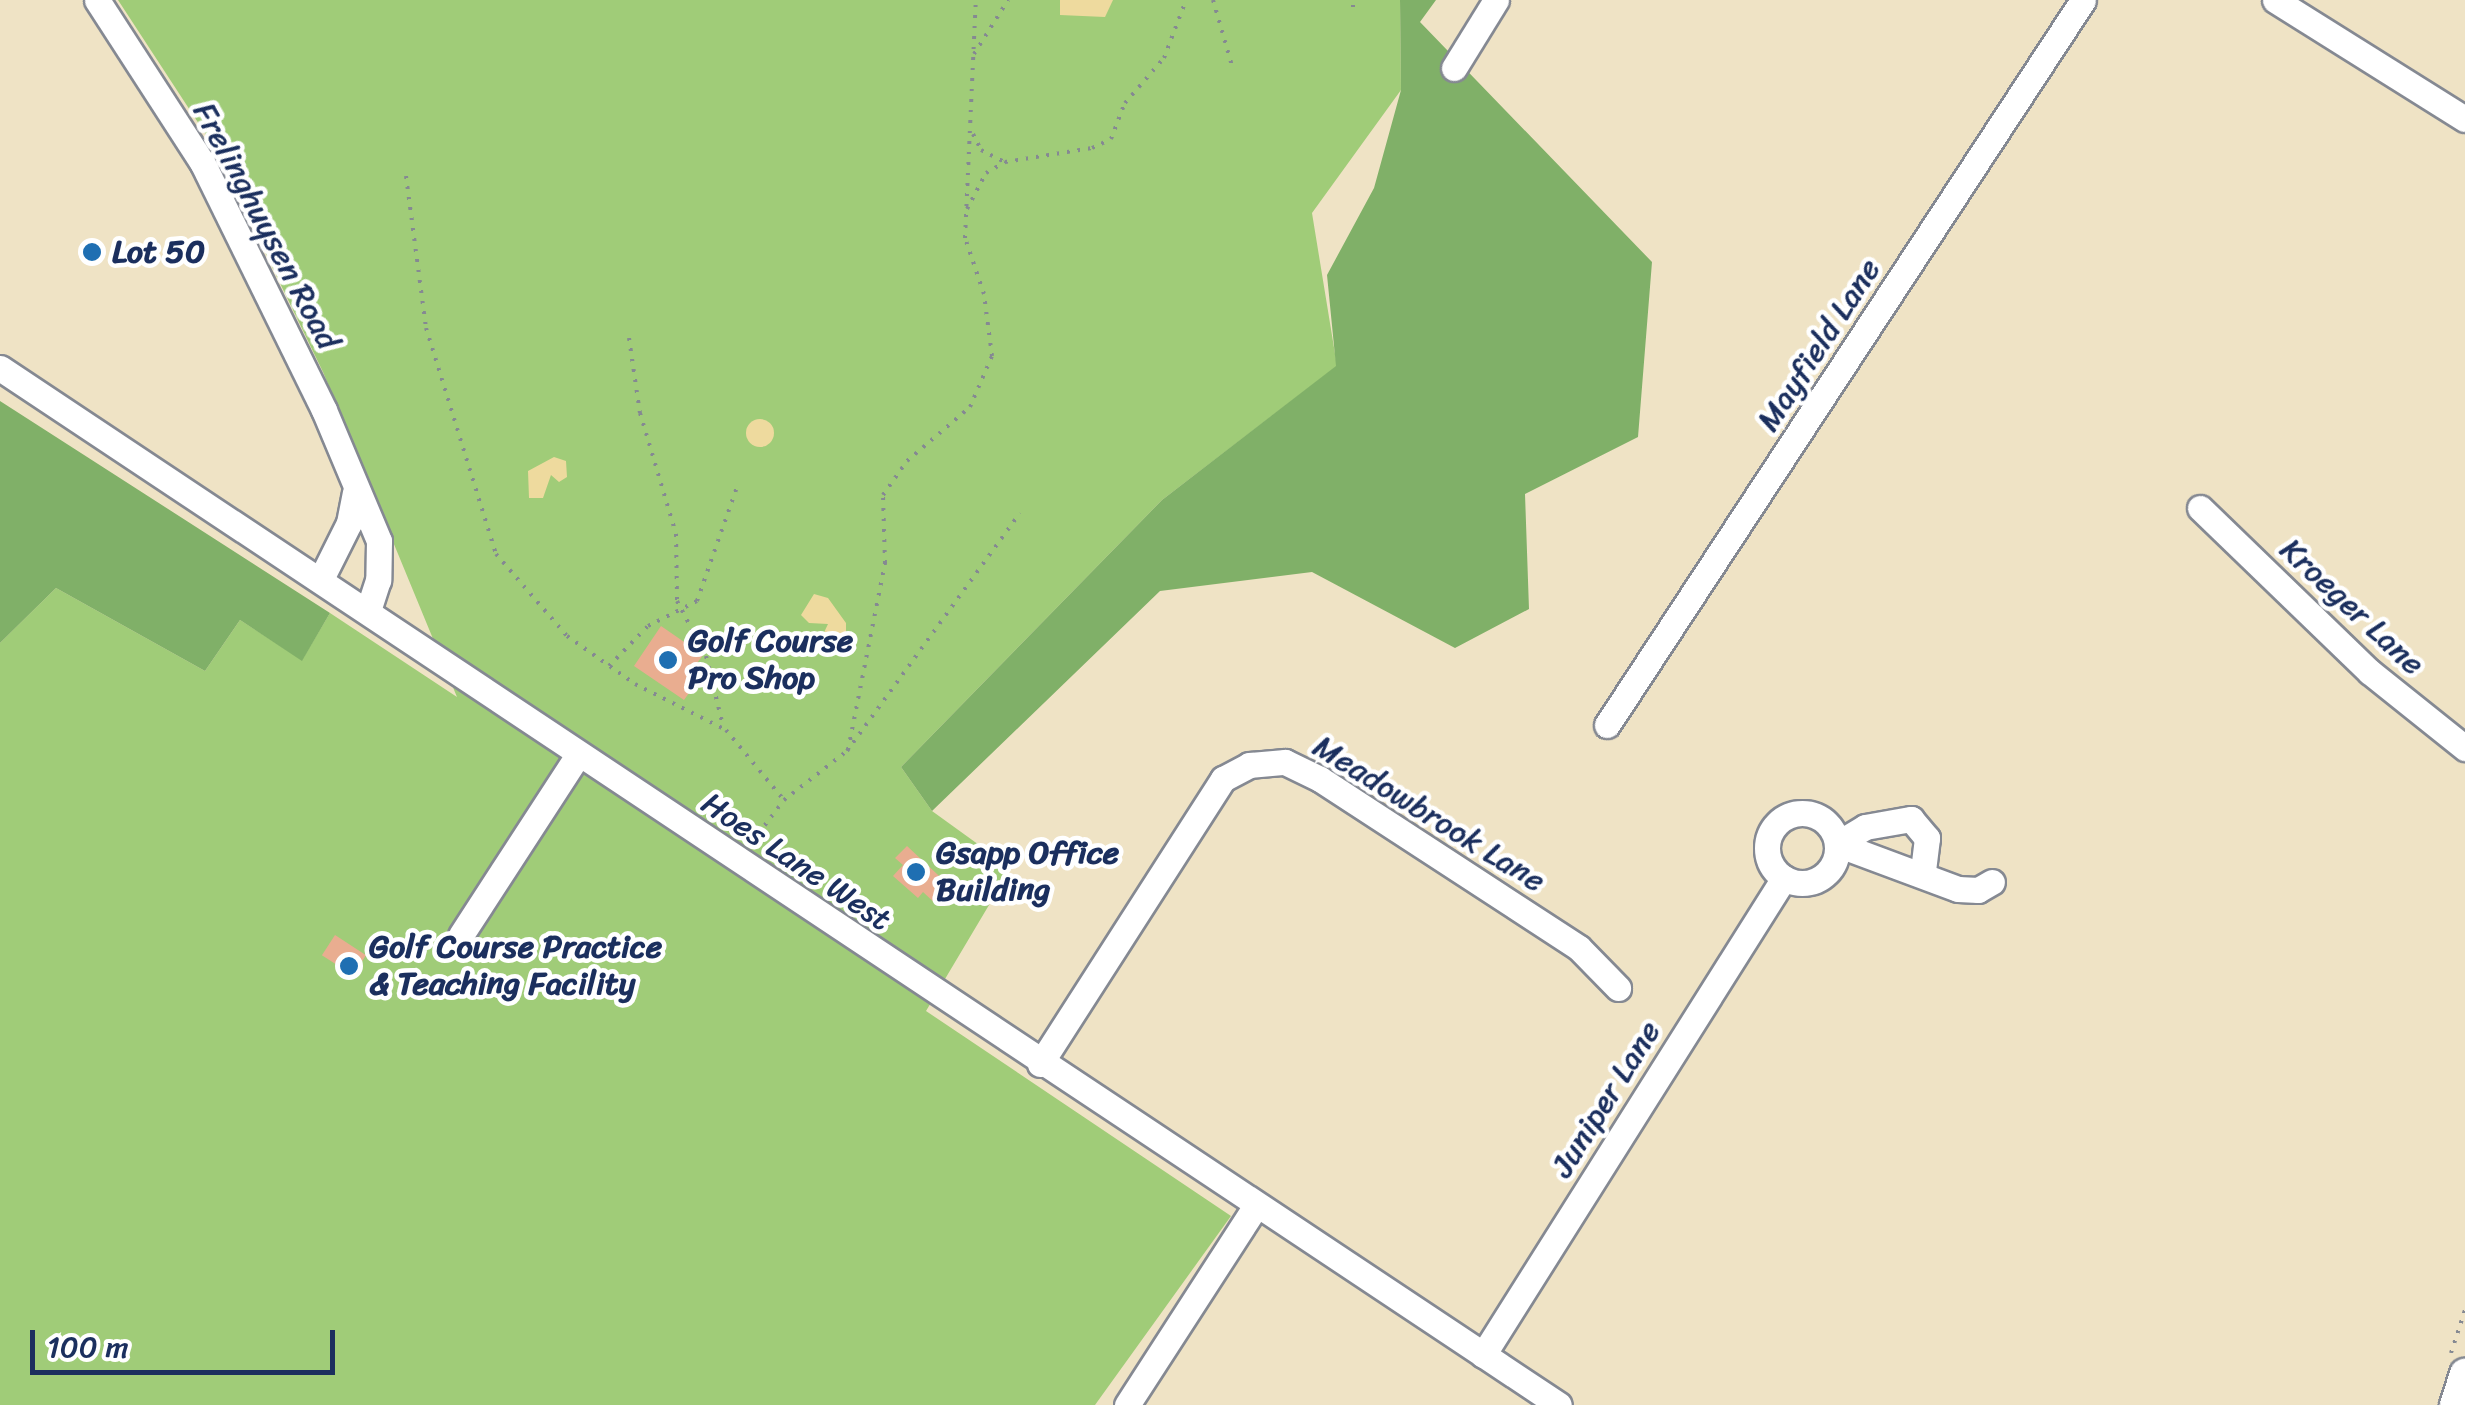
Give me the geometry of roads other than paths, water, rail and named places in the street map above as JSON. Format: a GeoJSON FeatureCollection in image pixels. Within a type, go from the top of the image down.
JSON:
{"type":"FeatureCollection","features":[{"type":"Feature","properties":{"kind":"main road"},"geometry":{"type":"LineString","coordinates":[[2454,1405],[2465,1374]]}},
{"type":"Feature","properties":{"kind":"street","name":"Frelinghuysen Road"},"geometry":{"type":"LineString","coordinates":[[96,0],[202,162],[324,410],[354,493],[378,541],[378,580],[368,610]]}},
{"type":"Feature","properties":{"kind":"street"},"geometry":{"type":"LineString","coordinates":[[1454,68],[1496,0]]}},
{"type":"Feature","properties":{"kind":"street","name":"Mayfield Lane"},"geometry":{"type":"LineString","coordinates":[[1607,725],[2083,0]]}},
{"type":"Feature","properties":{"kind":"street"},"geometry":{"type":"LineString","coordinates":[[2275,0],[2465,119]]}},
{"type":"Feature","properties":{"kind":"street","name":"Hoes Lane West"},"geometry":{"type":"LineString","coordinates":[[0,368],[368,610],[578,756],[1040,1064],[1559,1405]]}},
{"type":"Feature","properties":{"kind":"street"},"geometry":{"type":"LineString","coordinates":[[321,579],[349,523],[354,493]]}},
{"type":"Feature","properties":{"kind":"street","name":"Kroeger Lane"},"geometry":{"type":"LineString","coordinates":[[2200,508],[2370,672],[2465,748]]}},
{"type":"Feature","properties":{"kind":"street"},"geometry":{"type":"LineString","coordinates":[[461,936],[578,756]]}},
{"type":"Feature","properties":{"kind":"street","name":"Meadowbrook Lane"},"geometry":{"type":"LineString","coordinates":[[1040,1064],[1223,780],[1250,766],[1285,762],[1320,779],[1580,948],[1618,988]]}},
{"type":"Feature","properties":{"kind":"street"},"geometry":{"type":"LineString","coordinates":[[1924,872],[1928,838],[1911,818],[1864,827],[1837,844],[1826,875],[1802,884],[1784,878],[1766,852],[1781,820],[1806,813],[1820,818],[1837,844],[1924,872],[1958,889],[1978,890],[1992,882]]}},
{"type":"Feature","properties":{"kind":"street","name":"Juniper Lane"},"geometry":{"type":"LineString","coordinates":[[1483,1356],[1784,878]]}},
{"type":"Feature","properties":{"kind":"street"},"geometry":{"type":"LineString","coordinates":[[1127,1405],[1255,1207]]}},
{"type":"Feature","properties":{"kind":"place","name":"Lot 50"},"geometry":{"type":"Point","coordinates":[92,252]}},
{"type":"Feature","properties":{"kind":"place","name":"Golf Course Pro Shop"},"geometry":{"type":"Point","coordinates":[668,660]}},
{"type":"Feature","properties":{"kind":"place","name":"Gsapp Office Building"},"geometry":{"type":"Point","coordinates":[916,872]}},
{"type":"Feature","properties":{"kind":"place","name":"Golf Course Practice & Teaching Facility"},"geometry":{"type":"Point","coordinates":[349,966]}}]}
